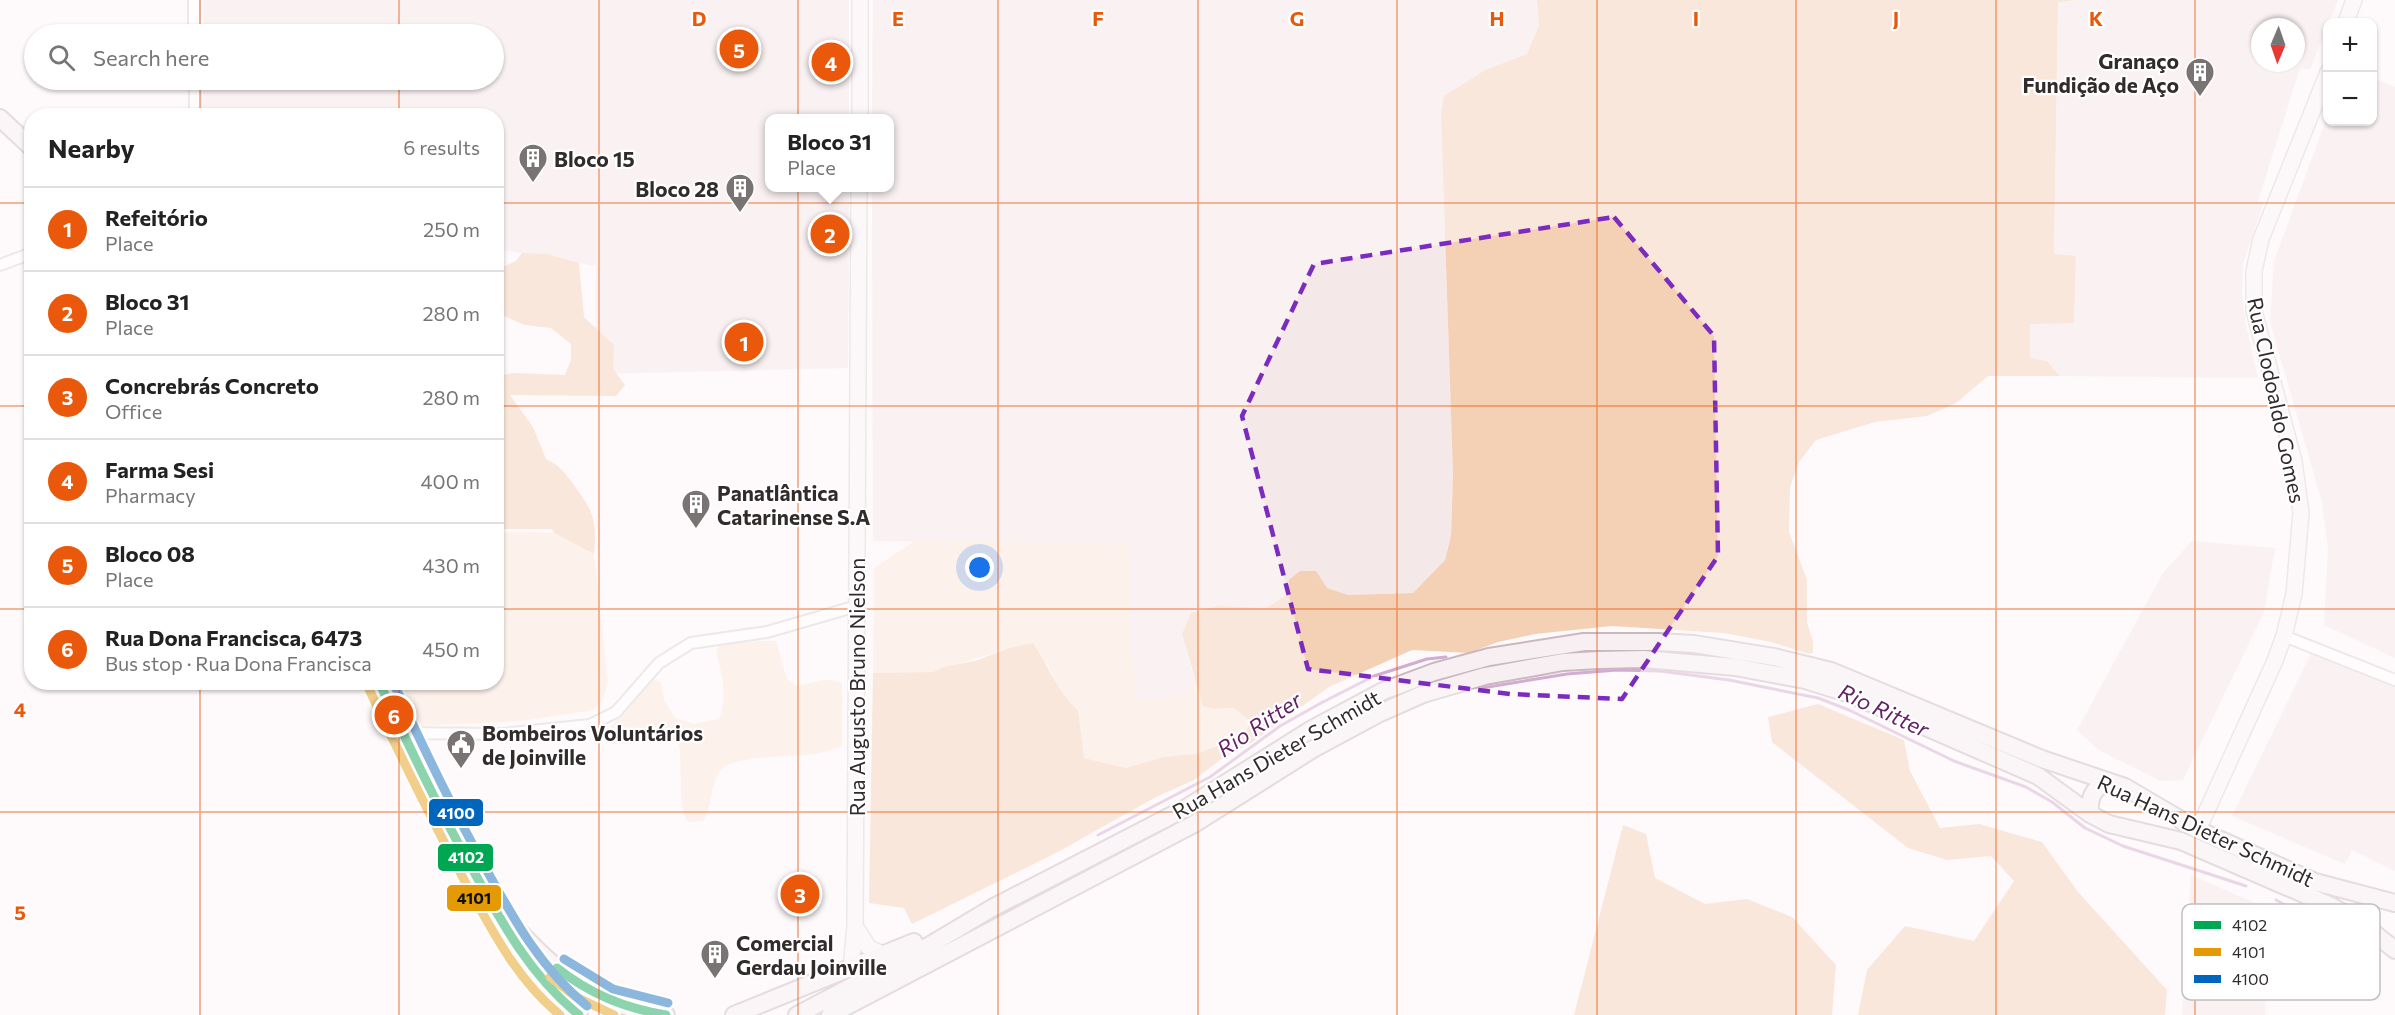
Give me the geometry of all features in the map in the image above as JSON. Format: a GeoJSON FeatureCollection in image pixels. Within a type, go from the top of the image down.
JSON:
{"type":"FeatureCollection","features":[{"type":"Feature","properties":{"kind":"main road"},"geometry":{"type":"LineString","coordinates":[[860,114],[861,0]]}},
{"type":"Feature","properties":{"kind":"main road"},"geometry":{"type":"LineString","coordinates":[[2347,18],[2354,0]]}},
{"type":"Feature","properties":{"kind":"main road","name":"Rua Clodoaldo Gomes"},"geometry":{"type":"LineString","coordinates":[[2198,830],[2284,636],[2298,562],[2301,534],[2299,493],[2294,461],[2254,310],[2254,271],[2261,239],[2323,84]]}},
{"type":"Feature","properties":{"kind":"main road"},"geometry":{"type":"LineString","coordinates":[[0,118],[24,140]]}},
{"type":"Feature","properties":{"kind":"main road","name":"Rua Augusto Bruno Nielson"},"geometry":{"type":"LineString","coordinates":[[851,969],[855,926],[859,192]]}},
{"type":"Feature","properties":{"kind":"main road","name":"Rua Hans Dieter Schmidt"},"geometry":{"type":"LineString","coordinates":[[797,1015],[930,945],[992,908],[1186,808],[1312,729],[1383,691],[1459,664],[1552,646],[1618,641],[1658,642],[1732,649],[1805,663],[1875,687],[2042,759],[2108,781],[2143,796],[2198,830],[2315,882],[2395,903]]}},
{"type":"Feature","properties":{"kind":"main road","name":"Rua Hans Dieter Schmidt"},"geometry":{"type":"LineString","coordinates":[[830,1015],[1194,824],[1313,749],[1400,704],[1485,676],[1563,662],[1644,658],[1694,662],[1770,673],[1825,686],[1896,712],[2038,776],[2090,814],[2122,828],[2194,847],[2324,904]]}},
{"type":"Feature","properties":{"kind":"main road"},"geometry":{"type":"LineString","coordinates":[[383,690],[460,850],[507,932],[557,997],[577,1014],[583,1001],[594,995]]}},
{"type":"Feature","properties":{"kind":"main road"},"geometry":{"type":"LineString","coordinates":[[2090,814],[2089,802],[2094,790],[2108,781]]}},
{"type":"Feature","properties":{"kind":"main road"},"geometry":{"type":"LineString","coordinates":[[493,904],[554,966],[594,995],[637,1011],[666,1015]]}},
{"type":"Feature","properties":{"kind":"main road"},"geometry":{"type":"LineString","coordinates":[[734,1015],[885,955],[992,908]]}},
{"type":"Feature","properties":{"kind":"main road"},"geometry":{"type":"LineString","coordinates":[[848,1015],[999,925]]}},
{"type":"Feature","properties":{"kind":"main road"},"geometry":{"type":"LineString","coordinates":[[855,926],[869,948],[885,955]]}},
{"type":"Feature","properties":{"kind":"main road","name":"Rua Hans Dieter Schmidt"},"geometry":{"type":"LineString","coordinates":[[2380,938],[2395,950]]}},
{"type":"Feature","properties":{"kind":"street"},"geometry":{"type":"LineString","coordinates":[[194,0],[194,24]]}},
{"type":"Feature","properties":{"kind":"street"},"geometry":{"type":"LineString","coordinates":[[195,90],[195,108]]}},
{"type":"Feature","properties":{"kind":"street"},"geometry":{"type":"LineString","coordinates":[[0,265],[24,256]]}},
{"type":"Feature","properties":{"kind":"street"},"geometry":{"type":"LineString","coordinates":[[402,733],[502,734],[590,725],[616,712],[659,663],[692,643],[767,632],[857,606]]}},
{"type":"Feature","properties":{"kind":"street"},"geometry":{"type":"LineString","coordinates":[[2284,636],[2395,680]]}},
{"type":"Feature","properties":{"kind":"highlighted area"},"geometry":{"type":"Polygon","coordinates":[[[1614,217],[1714,336],[1718,556],[1622,699],[1510,694],[1308,669],[1242,416],[1314,264],[1614,217]]]}},
{"type":"Feature","properties":{"kind":"shaded area"},"geometry":{"type":"Polygon","coordinates":[[[203,0],[849,0],[849,114],[765,114],[765,192],[849,192],[848,368],[595,374],[596,266],[504,250],[504,108],[203,108],[203,90],[504,90],[504,24],[203,24],[203,0]]]}},
{"type":"Feature","properties":{"kind":"shaded area"},"geometry":{"type":"Polygon","coordinates":[[[873,0],[1537,0],[1539,25],[1527,54],[1485,70],[1444,96],[1441,114],[1453,474],[1451,536],[1445,560],[1413,593],[1348,595],[1327,588],[1288,594],[1266,608],[1219,606],[1182,634],[1194,678],[1185,697],[1138,699],[1129,639],[1129,545],[873,541],[872,192],[894,192],[894,114],[872,114],[873,0]]]}},
{"type":"Feature","properties":{"kind":"shaded area"},"geometry":{"type":"Polygon","coordinates":[[[1537,0],[2077,0],[2058,2],[2054,254],[2076,256],[2074,323],[2030,324],[2030,358],[2047,361],[2060,376],[1988,376],[1956,403],[1927,416],[1875,422],[1816,440],[1799,462],[1790,487],[1789,532],[1807,580],[1807,623],[1813,641],[1813,652],[1809,654],[1771,642],[1724,633],[1612,626],[1535,634],[1498,642],[1469,653],[1412,650],[1329,687],[1251,743],[1220,760],[1194,780],[1156,797],[1056,853],[912,924],[904,908],[869,903],[873,673],[933,672],[943,667],[975,661],[1009,648],[1033,643],[1059,687],[1078,710],[1084,758],[1126,768],[1163,757],[1196,754],[1245,735],[1250,721],[1234,708],[1214,709],[1203,706],[1182,634],[1191,613],[1219,606],[1266,608],[1288,594],[1289,580],[1300,571],[1316,571],[1327,588],[1348,595],[1413,593],[1445,560],[1451,536],[1453,474],[1441,114],[1444,96],[1485,70],[1527,54],[1539,25],[1537,0]]]}},
{"type":"Feature","properties":{"kind":"shaded area"},"geometry":{"type":"Polygon","coordinates":[[[2338,0],[2331,18],[2323,18],[2323,37],[2310,69],[2305,68],[2305,18],[2251,18],[2251,72],[2299,72],[2258,201],[2264,202],[2243,263],[2242,292],[2246,326],[2258,378],[2060,376],[2047,361],[2030,358],[2030,323],[2074,322],[2076,257],[2054,255],[2058,1],[2338,0]]]}},
{"type":"Feature","properties":{"kind":"shaded area"},"geometry":{"type":"Polygon","coordinates":[[[2377,80],[2395,87],[2395,658],[2324,625],[2328,549],[2322,502],[2270,322],[2274,261],[2324,126],[2377,126],[2377,80]]]}},
{"type":"Feature","properties":{"kind":"shaded area"},"geometry":{"type":"Polygon","coordinates":[[[522,253],[547,254],[579,263],[584,317],[614,345],[613,369],[625,385],[616,396],[510,395],[533,427],[546,459],[563,471],[587,504],[593,518],[594,554],[554,533],[552,529],[504,529],[504,375],[514,373],[565,375],[571,360],[571,344],[551,328],[525,325],[504,316],[504,267],[516,261],[522,253]]]}},
{"type":"Feature","properties":{"kind":"shaded area"},"geometry":{"type":"Polygon","coordinates":[[[504,532],[554,533],[594,554],[608,682],[602,701],[594,710],[520,721],[417,726],[401,690],[504,690],[504,532]]]}},
{"type":"Feature","properties":{"kind":"shaded area"},"geometry":{"type":"Polygon","coordinates":[[[916,540],[1129,545],[1129,639],[1138,699],[1185,696],[1194,678],[1214,709],[1234,708],[1250,721],[1245,735],[1196,754],[1163,757],[1126,768],[1084,758],[1078,710],[1062,695],[1048,665],[1009,648],[933,672],[873,673],[874,568],[916,540]]]}},
{"type":"Feature","properties":{"kind":"shaded area"},"geometry":{"type":"Polygon","coordinates":[[[2192,541],[2275,548],[2264,612],[2183,780],[2161,781],[2097,749],[2077,730],[2163,573],[2192,541]]]}},
{"type":"Feature","properties":{"kind":"shaded area"},"geometry":{"type":"Polygon","coordinates":[[[776,641],[787,679],[796,686],[826,680],[842,684],[842,746],[816,754],[751,759],[727,765],[717,777],[703,821],[688,822],[682,806],[678,741],[611,744],[606,738],[608,730],[653,679],[661,682],[664,700],[675,718],[694,724],[719,719],[724,693],[716,650],[721,644],[776,641]]]}},
{"type":"Feature","properties":{"kind":"shaded area"},"geometry":{"type":"Polygon","coordinates":[[[2316,643],[2395,677],[2395,871],[2352,850],[2345,864],[2232,816],[2316,643]]]}},
{"type":"Feature","properties":{"kind":"shaded area"},"geometry":{"type":"Polygon","coordinates":[[[1818,704],[1904,740],[1910,771],[1940,828],[1979,824],[2042,842],[2078,892],[2167,990],[2165,1015],[1858,1015],[1867,970],[1905,926],[1974,941],[2014,881],[1991,856],[1947,860],[1908,848],[1772,742],[1768,717],[1818,704]]]}},
{"type":"Feature","properties":{"kind":"shaded area"},"geometry":{"type":"Polygon","coordinates":[[[1623,825],[1646,834],[1655,878],[1705,904],[1747,899],[1792,917],[1836,965],[1832,1015],[1574,1015],[1623,825]]]}},
{"type":"Feature","properties":{"kind":"shaded area"},"geometry":{"type":"Polygon","coordinates":[[[2191,875],[2258,904],[2189,904],[2191,875]]]}},
{"type":"Feature","properties":{"kind":"shaded area"},"geometry":{"type":"Polygon","coordinates":[[[2183,1000],[2266,1000],[2265,1015],[2182,1015],[2183,1000]]]}},
{"type":"Feature","properties":{"kind":"waterway","name":"Rio Ritter"},"geometry":{"type":"LineString","coordinates":[[1098,835],[1210,777],[1280,726],[1321,703],[1374,676],[1427,659],[1446,657]]}},
{"type":"Feature","properties":{"kind":"waterway","name":"Rio Ritter"},"geometry":{"type":"LineString","coordinates":[[1482,688],[1567,674],[1617,670],[1660,671],[1729,680],[1818,698],[1849,710],[1954,761],[2026,787],[2052,802],[2085,828],[2123,846],[2246,886]]}},
{"type":"Feature","properties":{"kind":"waterway","name":"Rio Ritter"},"geometry":{"type":"LineString","coordinates":[[2276,900],[2283,904]]}},
{"type":"Feature","properties":{"kind":"transit line","name":"4101"},"geometry":{"type":"LineString","coordinates":[[369,690],[430,814],[488,923],[532,988],[560,1015]]}},
{"type":"Feature","properties":{"kind":"transit line","name":"4102"},"geometry":{"type":"LineString","coordinates":[[383,690],[449,825],[507,930],[546,984],[579,1015]]}},
{"type":"Feature","properties":{"kind":"transit line","name":"4100"},"geometry":{"type":"LineString","coordinates":[[397,690],[460,821],[517,923],[541,959],[587,1006]]}},
{"type":"Feature","properties":{"kind":"transit line","name":"4100"},"geometry":{"type":"LineString","coordinates":[[564,959],[613,989],[668,1003]]}},
{"type":"Feature","properties":{"kind":"transit line","name":"4102"},"geometry":{"type":"LineString","coordinates":[[557,968],[608,999],[666,1015]]}},
{"type":"Feature","properties":{"kind":"transit line","name":"4101"},"geometry":{"type":"LineString","coordinates":[[550,977],[576,997],[614,1015]]}},
{"type":"Feature","properties":{"kind":"place","name":"Bloco 08"},"geometry":{"type":"Point","coordinates":[739,49]}},
{"type":"Feature","properties":{"kind":"place","name":"Farma Sesi"},"geometry":{"type":"Point","coordinates":[831,62]}},
{"type":"Feature","properties":{"kind":"place","name":"Granaço Fundição de Aço"},"geometry":{"type":"Point","coordinates":[2200,98]}},
{"type":"Feature","properties":{"kind":"place","name":"Bloco 15"},"geometry":{"type":"Point","coordinates":[533,184]}},
{"type":"Feature","properties":{"kind":"place","name":"Bloco 28"},"geometry":{"type":"Point","coordinates":[740,214]}},
{"type":"Feature","properties":{"kind":"place","name":"Bloco 31"},"geometry":{"type":"Point","coordinates":[830,234]}},
{"type":"Feature","properties":{"kind":"place","name":"Refeitório"},"geometry":{"type":"Point","coordinates":[744,342]}},
{"type":"Feature","properties":{"kind":"place","name":"Panatlântica Catarinense S.A"},"geometry":{"type":"Point","coordinates":[696,530]}},
{"type":"Feature","properties":{"kind":"place","name":"Rua Dona Francisca, 6473"},"geometry":{"type":"Point","coordinates":[394,715]}},
{"type":"Feature","properties":{"kind":"place","name":"Bombeiros Voluntários de Joinville"},"geometry":{"type":"Point","coordinates":[461,770]}},
{"type":"Feature","properties":{"kind":"place","name":"Concrebrás Concreto"},"geometry":{"type":"Point","coordinates":[800,894]}},
{"type":"Feature","properties":{"kind":"place","name":"Comercial Gerdau Joinville"},"geometry":{"type":"Point","coordinates":[715,980]}}]}
